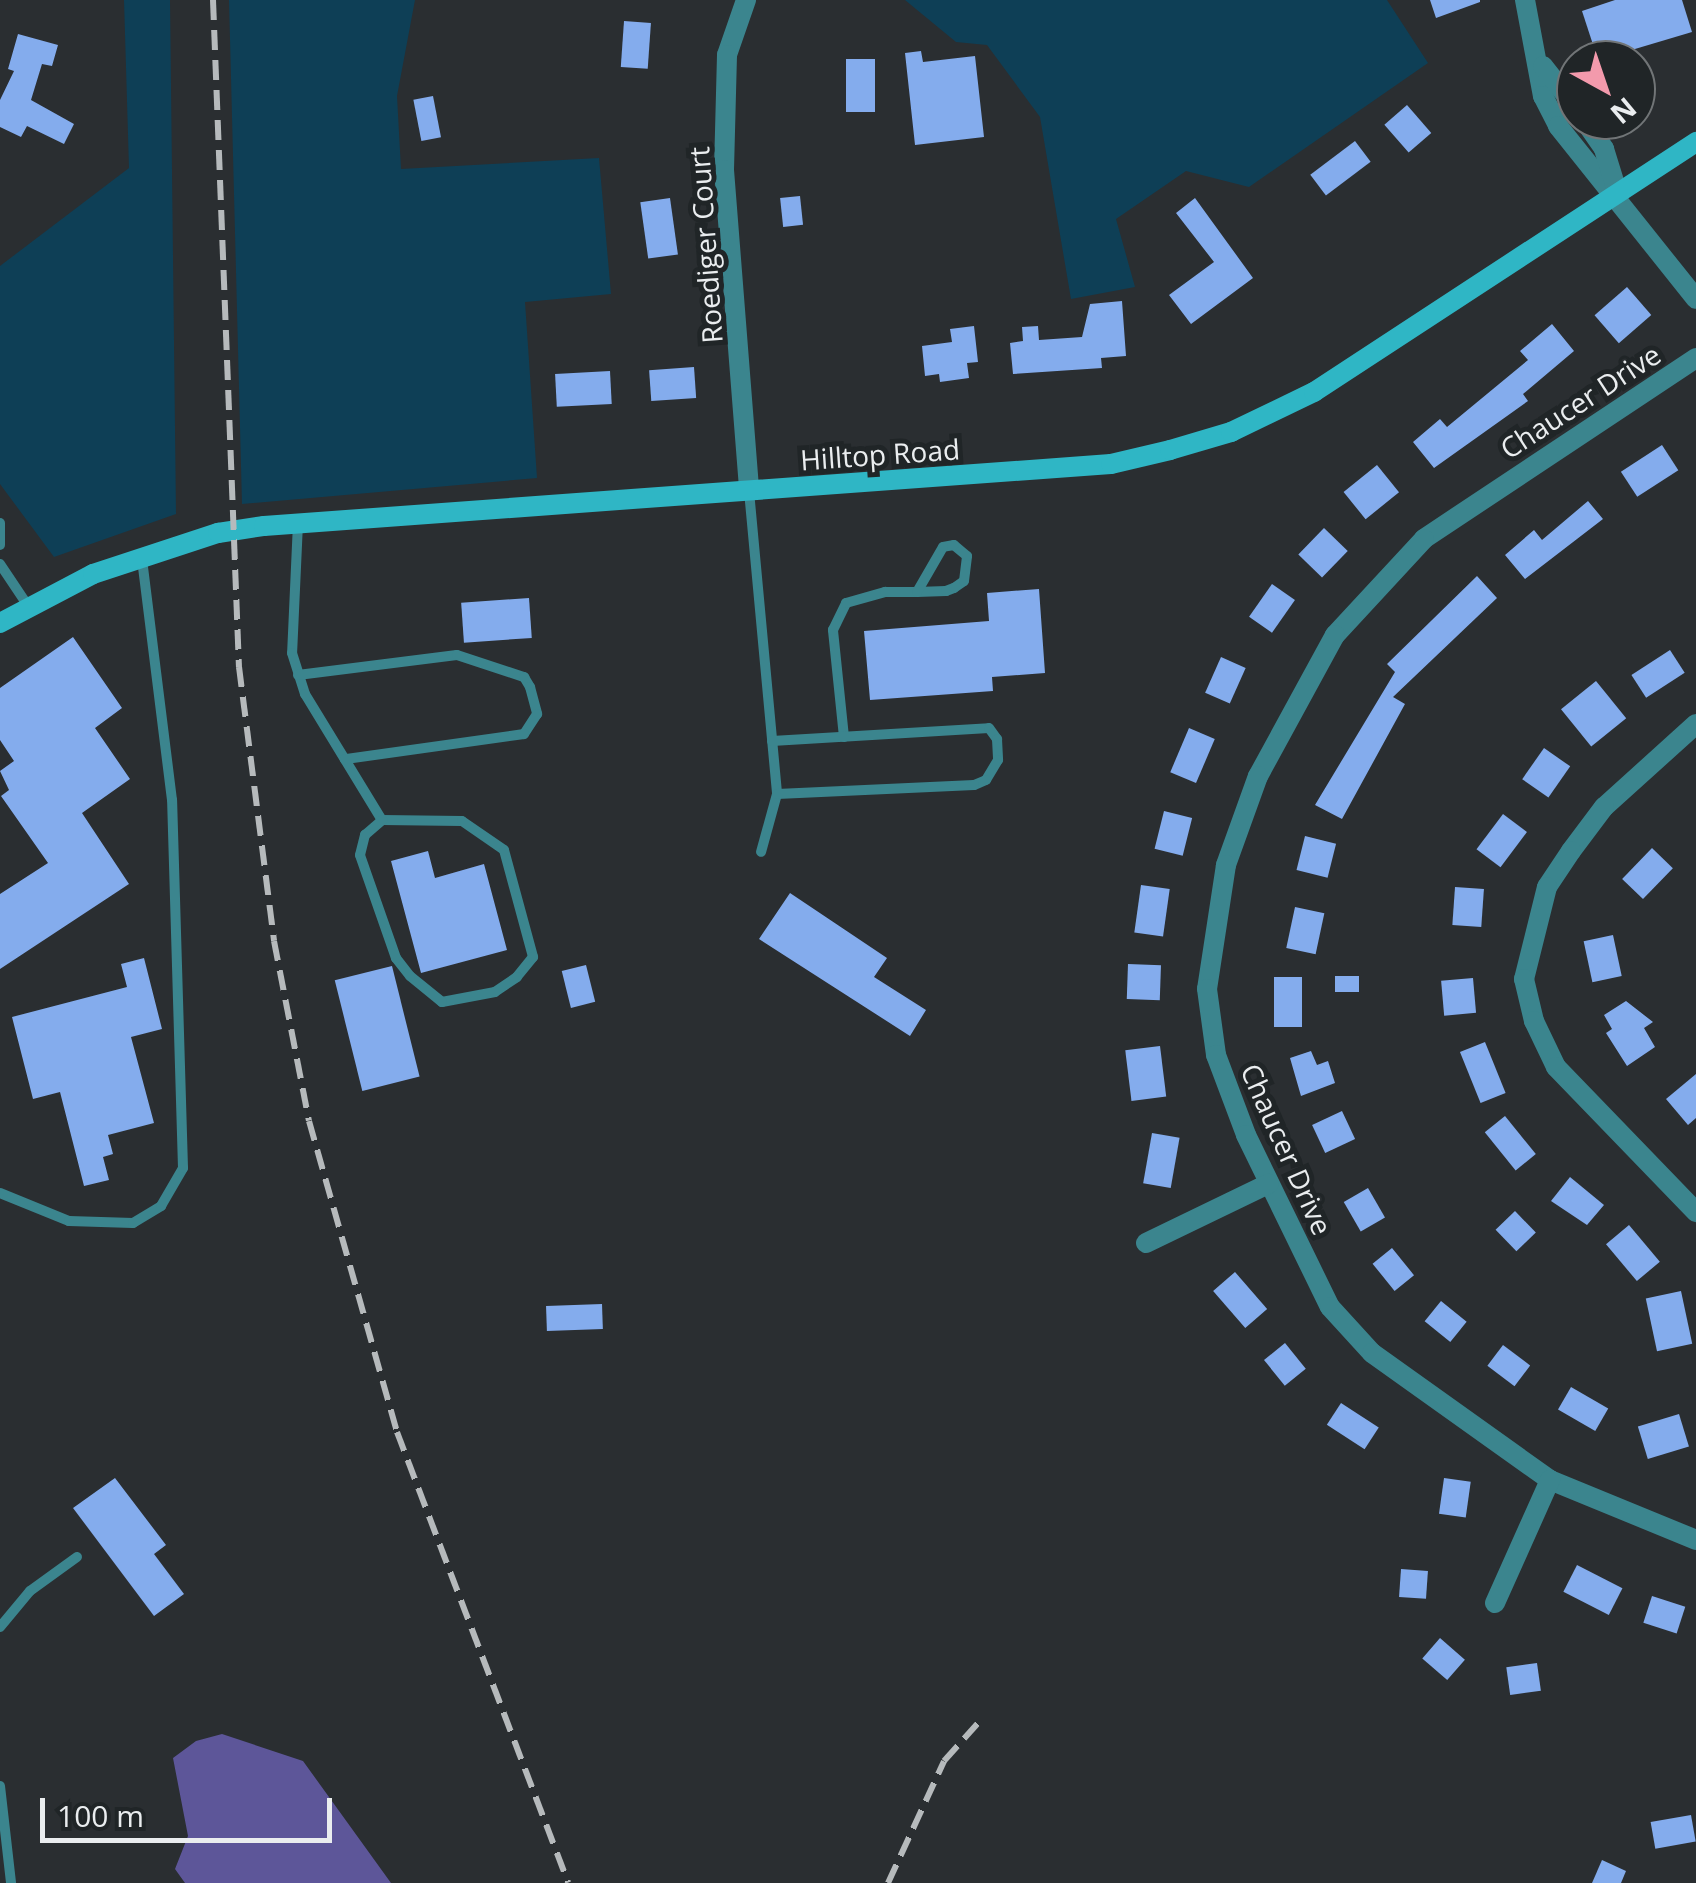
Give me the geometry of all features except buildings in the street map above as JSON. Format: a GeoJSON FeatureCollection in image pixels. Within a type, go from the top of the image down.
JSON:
{"type":"FeatureCollection","features":[{"type":"Feature","properties":{"kind":"main road","name":"Hilltop Road"},"geometry":{"type":"LineString","coordinates":[[0,624],[28,606],[142,557],[218,533],[298,522],[1112,464],[1231,432],[1383,350],[1696,142]]}},
{"type":"Feature","properties":{"kind":"street","name":"Roediger Court"},"geometry":{"type":"LineString","coordinates":[[746,0],[727,55],[724,170],[749,490]]}},
{"type":"Feature","properties":{"kind":"street"},"geometry":{"type":"LineString","coordinates":[[1526,0],[1542,66],[1543,96],[1558,126],[1583,163],[1618,193],[1696,299]]}},
{"type":"Feature","properties":{"kind":"street"},"geometry":{"type":"LineString","coordinates":[[1542,66],[1556,83]]}},
{"type":"Feature","properties":{"kind":"street"},"geometry":{"type":"LineString","coordinates":[[1598,140],[1618,193]]}},
{"type":"Feature","properties":{"kind":"street","name":"Chaucer Drive"},"geometry":{"type":"LineString","coordinates":[[1696,358],[1424,539],[1336,636],[1300,689],[1258,776],[1226,865],[1207,989],[1216,1055],[1268,1184],[1330,1308],[1372,1353],[1550,1480],[1696,1540]]}},
{"type":"Feature","properties":{"kind":"street"},"geometry":{"type":"LineString","coordinates":[[1696,724],[1604,807],[1571,851],[1547,887],[1524,979],[1534,1022],[1556,1068],[1696,1212]]}},
{"type":"Feature","properties":{"kind":"street"},"geometry":{"type":"LineString","coordinates":[[1146,1243],[1268,1184]]}},
{"type":"Feature","properties":{"kind":"street"},"geometry":{"type":"LineString","coordinates":[[1495,1603],[1550,1480]]}},
{"type":"Feature","properties":{"kind":"lane"},"geometry":{"type":"LineString","coordinates":[[749,490],[777,794],[761,852]]}},
{"type":"Feature","properties":{"kind":"lane"},"geometry":{"type":"LineString","coordinates":[[298,522],[292,654],[298,675],[382,820]]}},
{"type":"Feature","properties":{"kind":"lane"},"geometry":{"type":"LineString","coordinates":[[0,545],[2,525]]}},
{"type":"Feature","properties":{"kind":"lane"},"geometry":{"type":"LineString","coordinates":[[844,737],[833,630],[846,602],[954,588],[964,581],[967,556],[954,545],[943,547],[917,592]]}},
{"type":"Feature","properties":{"kind":"lane"},"geometry":{"type":"LineString","coordinates":[[0,1193],[69,1221],[133,1223],[161,1206],[184,1168],[172,800],[142,557]]}},
{"type":"Feature","properties":{"kind":"lane"},"geometry":{"type":"LineString","coordinates":[[0,564],[28,606]]}},
{"type":"Feature","properties":{"kind":"lane"},"geometry":{"type":"LineString","coordinates":[[298,675],[458,655],[524,677],[530,687],[537,714],[524,734],[345,759]]}},
{"type":"Feature","properties":{"kind":"lane"},"geometry":{"type":"LineString","coordinates":[[772,741],[988,728],[997,739],[998,760],[986,780],[974,785],[777,794]]}},
{"type":"Feature","properties":{"kind":"lane"},"geometry":{"type":"LineString","coordinates":[[382,820],[462,820],[504,850],[533,957],[517,977],[495,992],[442,1002],[410,976],[396,958],[360,855],[365,836],[382,820]]}},
{"type":"Feature","properties":{"kind":"lane"},"geometry":{"type":"LineString","coordinates":[[0,1627],[30,1591],[77,1558]]}},
{"type":"Feature","properties":{"kind":"lane"},"geometry":{"type":"LineString","coordinates":[[0,1786],[11,1883]]}},
{"type":"Feature","properties":{"kind":"shaded area"},"geometry":{"type":"Polygon","coordinates":[[[124,0],[170,0],[176,514],[54,557],[0,484],[0,266],[129,168],[124,0]]]}},
{"type":"Feature","properties":{"kind":"shaded area"},"geometry":{"type":"Polygon","coordinates":[[[229,0],[415,0],[397,96],[401,169],[599,158],[611,294],[525,302],[537,478],[242,504],[229,0]]]}},
{"type":"Feature","properties":{"kind":"shaded area"},"geometry":{"type":"Polygon","coordinates":[[[905,0],[1387,0],[1428,63],[1249,187],[1186,171],[1116,219],[1135,287],[1071,299],[1040,117],[987,45],[956,42],[905,0]]]}},
{"type":"Feature","properties":{"kind":"shaded area"},"geometry":{"type":"Polygon","coordinates":[[[222,1734],[303,1761],[391,1883],[185,1883],[175,1869],[188,1836],[173,1758],[196,1741],[222,1734]]]}},
{"type":"Feature","properties":{"kind":"railway"},"geometry":{"type":"LineString","coordinates":[[213,0],[239,667],[274,941],[309,1121],[397,1432],[568,1883]]}},
{"type":"Feature","properties":{"kind":"railway"},"geometry":{"type":"LineString","coordinates":[[888,1883],[944,1761],[979,1722]]}}]}
